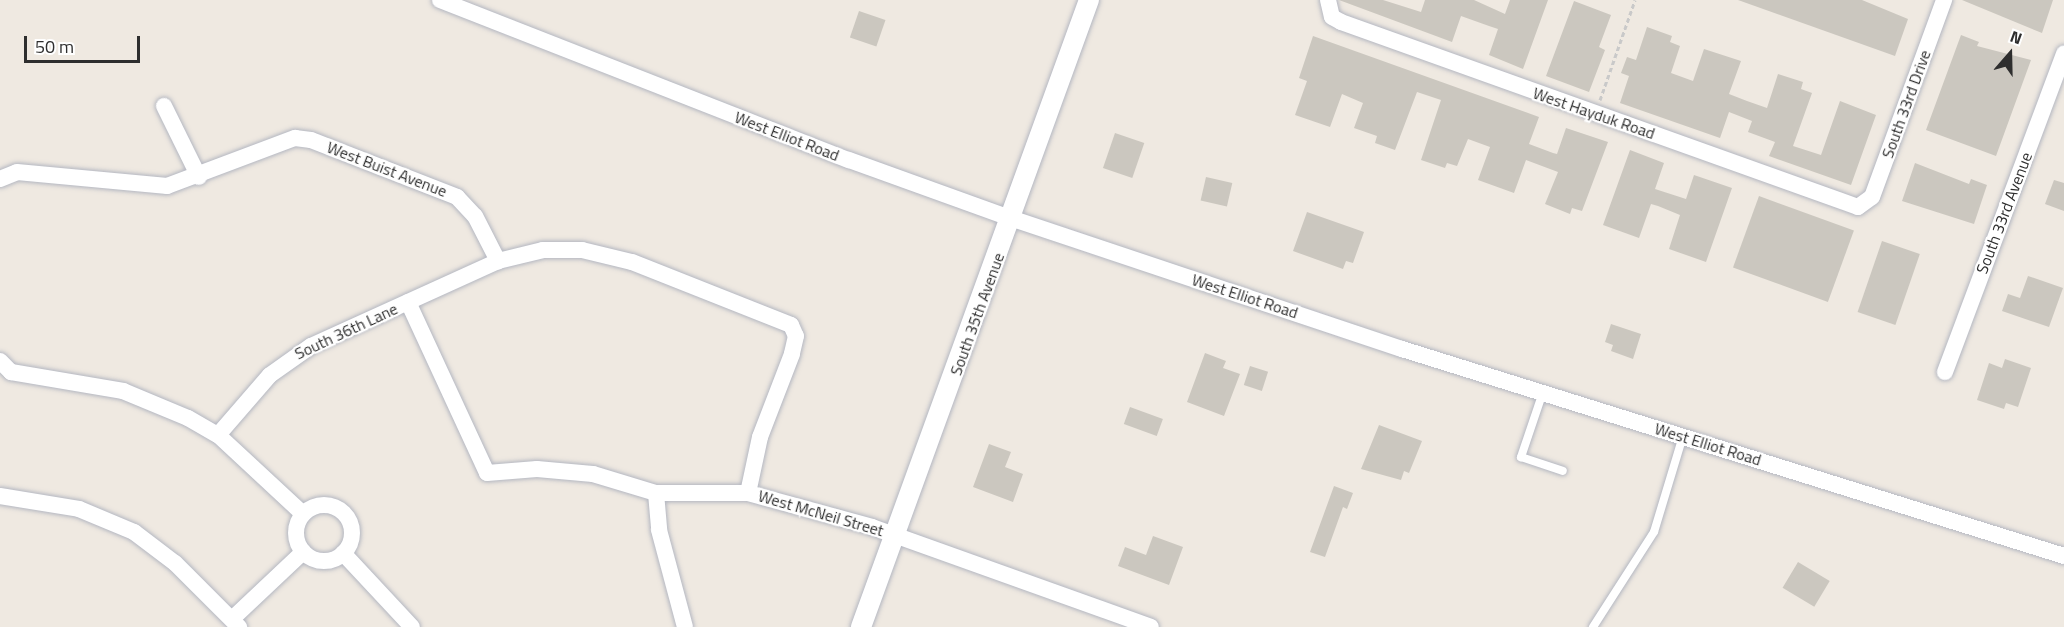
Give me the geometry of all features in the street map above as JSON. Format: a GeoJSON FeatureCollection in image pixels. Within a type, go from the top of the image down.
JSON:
{"type":"FeatureCollection","features":[{"type":"Feature","properties":{"kind":"street","name":"West Elliot Road"},"geometry":{"type":"LineString","coordinates":[[440,0],[849,160],[1012,218],[1542,392],[2064,556]]}},
{"type":"Feature","properties":{"kind":"street","name":"South 35th Avenue"},"geometry":{"type":"LineString","coordinates":[[861,627],[1012,218],[1089,0]]}},
{"type":"Feature","properties":{"kind":"street","name":"South 33rd Drive"},"geometry":{"type":"LineString","coordinates":[[1864,206],[1872,196],[1944,0]]}},
{"type":"Feature","properties":{"kind":"street","name":"West Hayduk Road"},"geometry":{"type":"LineString","coordinates":[[1328,5],[1341,22],[1851,206],[1864,206]]}},
{"type":"Feature","properties":{"kind":"street","name":"South 33rd Avenue"},"geometry":{"type":"LineString","coordinates":[[1945,372],[2064,54]]}},
{"type":"Feature","properties":{"kind":"street"},"geometry":{"type":"LineString","coordinates":[[164,106],[199,177]]}},
{"type":"Feature","properties":{"kind":"street","name":"West Buist Avenue"},"geometry":{"type":"LineString","coordinates":[[2,177],[17,171],[167,186],[199,177],[295,138],[311,140],[457,197],[475,216],[498,261]]}},
{"type":"Feature","properties":{"kind":"street"},"geometry":{"type":"LineString","coordinates":[[498,261],[543,250],[582,250],[632,262],[776,315],[791,325],[796,336],[760,437],[748,493]]}},
{"type":"Feature","properties":{"kind":"street","name":"South 36th Lane"},"geometry":{"type":"LineString","coordinates":[[218,435],[290,357],[498,261]]}},
{"type":"Feature","properties":{"kind":"street","name":"West McNeil Street"},"geometry":{"type":"LineString","coordinates":[[408,302],[487,473],[537,469],[592,474],[656,493],[748,493],[822,510],[895,534],[1151,627]]}},
{"type":"Feature","properties":{"kind":"street"},"geometry":{"type":"LineString","coordinates":[[0,361],[11,372],[123,391],[158,403],[218,435],[303,514]]}},
{"type":"Feature","properties":{"kind":"street"},"geometry":{"type":"LineString","coordinates":[[656,493],[659,530],[685,627]]}},
{"type":"Feature","properties":{"kind":"street"},"geometry":{"type":"LineString","coordinates":[[0,496],[79,509],[134,532],[175,563],[235,623],[303,552]]}},
{"type":"Feature","properties":{"kind":"street"},"geometry":{"type":"LineString","coordinates":[[329,505],[345,514],[352,531],[343,553],[323,561],[303,552],[296,530],[303,514],[329,505]]}},
{"type":"Feature","properties":{"kind":"street"},"geometry":{"type":"LineString","coordinates":[[343,553],[412,627]]}},
{"type":"Feature","properties":{"kind":"lane"},"geometry":{"type":"LineString","coordinates":[[1542,392],[1521,457],[1563,471]]}},
{"type":"Feature","properties":{"kind":"lane"},"geometry":{"type":"LineString","coordinates":[[1593,627],[1654,532],[1683,436]]}},
{"type":"Feature","properties":{"kind":"path"},"geometry":{"type":"LineString","coordinates":[[1595,113],[1635,0]]}},
{"type":"Feature","properties":{"kind":"building"},"geometry":{"type":"Polygon","coordinates":[[[1339,0],[1383,0],[1421,12],[1425,0],[1474,0],[1505,14],[1510,0],[1548,0],[1523,69],[1489,55],[1498,29],[1461,16],[1452,42],[1339,0]]]}},
{"type":"Feature","properties":{"kind":"building"},"geometry":{"type":"Polygon","coordinates":[[[1738,0],[1862,0],[1908,19],[1895,56],[1738,0]]]}},
{"type":"Feature","properties":{"kind":"building"},"geometry":{"type":"Polygon","coordinates":[[[1962,0],[2053,0],[2042,33],[1962,0]]]}},
{"type":"Feature","properties":{"kind":"building"},"geometry":{"type":"Polygon","coordinates":[[[1574,1],[1611,15],[1599,47],[1605,50],[1589,92],[1546,76],[1574,1]]]}},
{"type":"Feature","properties":{"kind":"building"},"geometry":{"type":"Polygon","coordinates":[[[859,11],[885,20],[876,47],[850,37],[859,11]]]}},
{"type":"Feature","properties":{"kind":"building"},"geometry":{"type":"Polygon","coordinates":[[[1647,27],[1672,36],[1670,42],[1680,46],[1671,73],[1693,81],[1704,49],[1741,61],[1729,94],[1747,101],[1767,108],[1778,74],[1803,82],[1801,89],[1812,93],[1793,146],[1821,155],[1840,101],[1876,115],[1851,185],[1769,156],[1775,142],[1748,132],[1752,121],[1729,112],[1720,138],[1620,103],[1629,76],[1621,73],[1627,57],[1636,60],[1647,27]]]}},
{"type":"Feature","properties":{"kind":"building"},"geometry":{"type":"Polygon","coordinates":[[[1961,35],[1979,42],[1977,46],[2031,60],[1996,156],[1926,130],[1961,35]]]}},
{"type":"Feature","properties":{"kind":"building"},"geometry":{"type":"Polygon","coordinates":[[[1313,36],[1539,117],[1529,144],[1553,153],[1557,154],[1566,128],[1608,142],[1582,211],[1572,208],[1570,214],[1545,204],[1558,172],[1526,160],[1514,193],[1478,180],[1490,147],[1468,139],[1457,166],[1447,163],[1445,168],[1421,160],[1441,100],[1417,92],[1395,150],[1375,143],[1377,136],[1354,128],[1363,103],[1342,94],[1330,127],[1295,115],[1307,81],[1299,78],[1313,36]]]}},
{"type":"Feature","properties":{"kind":"building"},"geometry":{"type":"Polygon","coordinates":[[[1115,133],[1144,143],[1132,178],[1103,168],[1115,133]]]}},
{"type":"Feature","properties":{"kind":"building"},"geometry":{"type":"Polygon","coordinates":[[[1630,150],[1664,163],[1655,189],[1686,199],[1694,175],[1732,188],[1706,262],[1669,249],[1680,215],[1658,206],[1651,204],[1639,238],[1603,225],[1630,150]]]}},
{"type":"Feature","properties":{"kind":"building"},"geometry":{"type":"Polygon","coordinates":[[[1915,163],[1969,184],[1971,179],[1987,185],[1974,224],[1902,201],[1915,163]]]}},
{"type":"Feature","properties":{"kind":"building"},"geometry":{"type":"Polygon","coordinates":[[[1206,177],[1232,183],[1227,206],[1201,200],[1206,177]]]}},
{"type":"Feature","properties":{"kind":"building"},"geometry":{"type":"Polygon","coordinates":[[[2054,180],[2064,183],[2064,211],[2045,204],[2054,180]]]}},
{"type":"Feature","properties":{"kind":"building"},"geometry":{"type":"Polygon","coordinates":[[[1759,196],[1854,231],[1828,302],[1733,267],[1759,196]]]}},
{"type":"Feature","properties":{"kind":"building"},"geometry":{"type":"Polygon","coordinates":[[[1307,212],[1364,232],[1353,263],[1346,261],[1343,269],[1293,251],[1307,212]]]}},
{"type":"Feature","properties":{"kind":"building"},"geometry":{"type":"Polygon","coordinates":[[[1882,241],[1920,254],[1895,325],[1858,312],[1882,241]]]}},
{"type":"Feature","properties":{"kind":"building"},"geometry":{"type":"Polygon","coordinates":[[[2028,276],[2063,288],[2049,327],[2002,311],[2008,294],[2020,298],[2028,276]]]}},
{"type":"Feature","properties":{"kind":"building"},"geometry":{"type":"Polygon","coordinates":[[[1611,324],[1641,334],[1633,359],[1611,351],[1613,345],[1605,342],[1611,324]]]}},
{"type":"Feature","properties":{"kind":"building"},"geometry":{"type":"Polygon","coordinates":[[[1205,353],[1226,361],[1223,368],[1240,374],[1224,416],[1187,402],[1205,353]]]}},
{"type":"Feature","properties":{"kind":"building"},"geometry":{"type":"Polygon","coordinates":[[[2005,359],[2031,368],[2018,407],[2006,403],[2004,409],[1977,400],[1989,363],[2002,368],[2005,359]]]}},
{"type":"Feature","properties":{"kind":"building"},"geometry":{"type":"Polygon","coordinates":[[[1250,366],[1268,372],[1262,391],[1244,385],[1250,366]]]}},
{"type":"Feature","properties":{"kind":"building"},"geometry":{"type":"Polygon","coordinates":[[[1130,407],[1163,419],[1157,436],[1124,424],[1130,407]]]}},
{"type":"Feature","properties":{"kind":"building"},"geometry":{"type":"Polygon","coordinates":[[[1379,425],[1422,441],[1409,473],[1404,471],[1401,480],[1361,469],[1379,425]]]}},
{"type":"Feature","properties":{"kind":"building"},"geometry":{"type":"Polygon","coordinates":[[[989,444],[1011,452],[1005,467],[1023,474],[1013,502],[973,487],[989,444]]]}},
{"type":"Feature","properties":{"kind":"building"},"geometry":{"type":"Polygon","coordinates":[[[1334,486],[1353,493],[1347,509],[1343,507],[1325,557],[1310,552],[1334,486]]]}},
{"type":"Feature","properties":{"kind":"building"},"geometry":{"type":"Polygon","coordinates":[[[1153,536],[1183,547],[1169,585],[1118,566],[1125,547],[1146,555],[1153,536]]]}},
{"type":"Feature","properties":{"kind":"building"},"geometry":{"type":"Polygon","coordinates":[[[1798,562],[1830,581],[1814,607],[1783,588],[1798,562]]]}}]}
